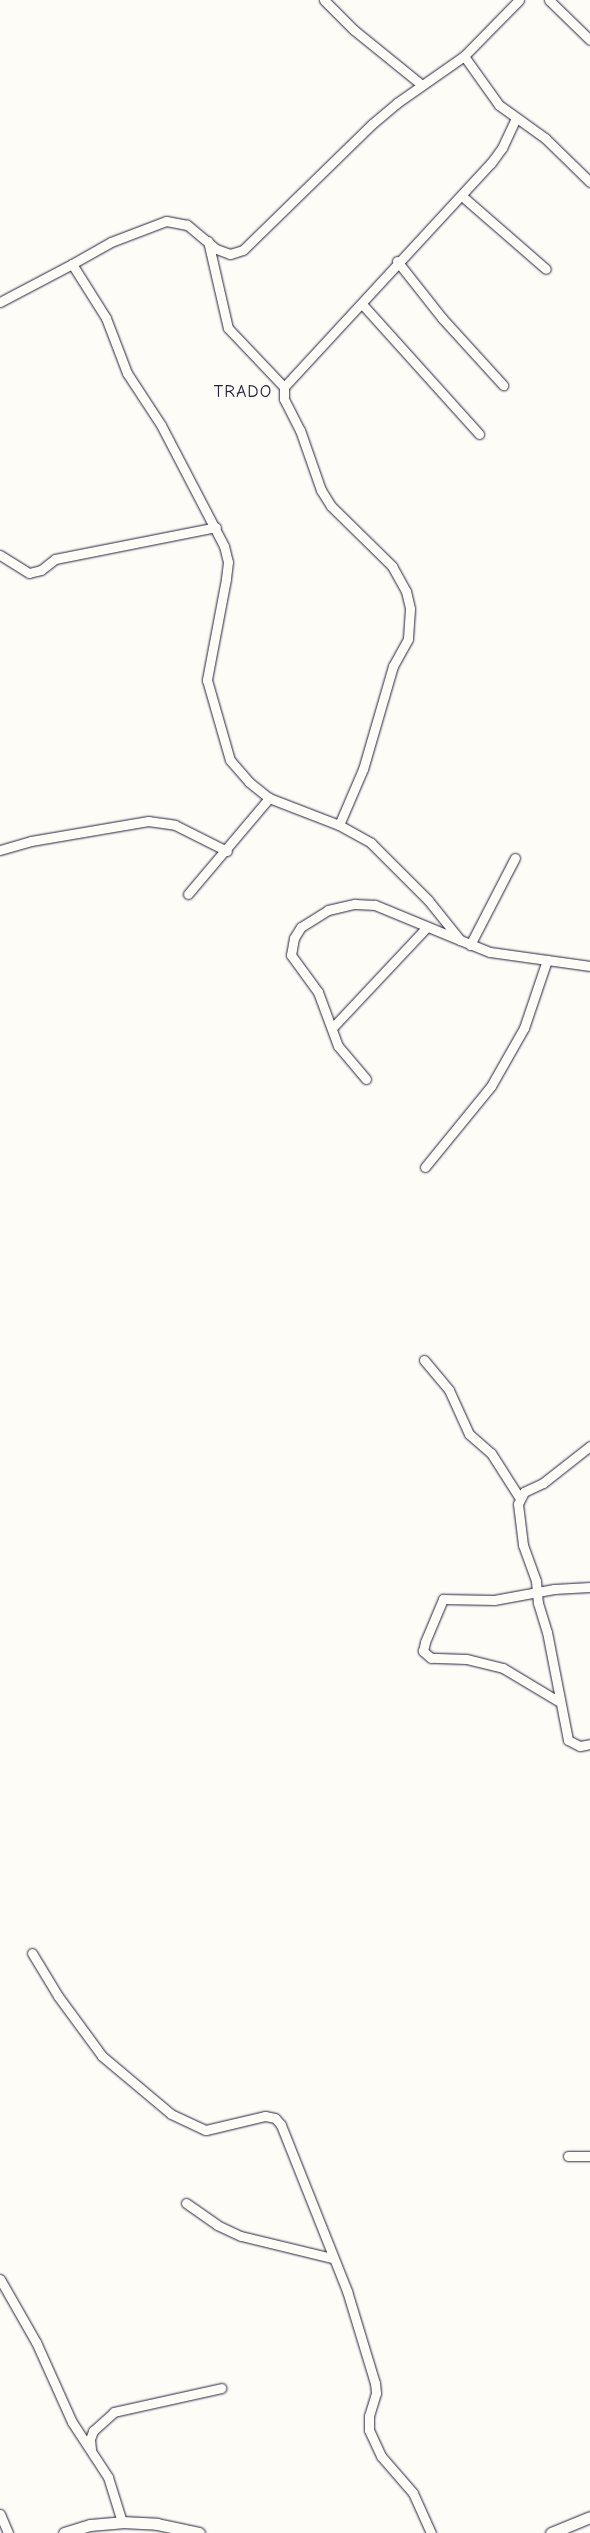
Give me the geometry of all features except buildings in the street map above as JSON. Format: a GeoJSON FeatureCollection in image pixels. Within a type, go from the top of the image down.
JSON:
{"type":"FeatureCollection","features":[{"type":"Feature","properties":{"kind":"main road"},"geometry":{"type":"LineString","coordinates":[[551,2533],[590,2518]]}},
{"type":"Feature","properties":{"kind":"main road"},"geometry":{"type":"LineString","coordinates":[[64,2533],[90,2525],[122,2522],[157,2524],[199,2533]]}},
{"type":"Feature","properties":{"kind":"street"},"geometry":{"type":"LineString","coordinates":[[324,0],[354,30],[422,85]]}},
{"type":"Feature","properties":{"kind":"street"},"geometry":{"type":"LineString","coordinates":[[0,302],[119,238],[166,221],[187,225],[208,239],[216,249],[230,254],[243,250],[372,124],[422,85],[464,56],[519,0]]}},
{"type":"Feature","properties":{"kind":"street"},"geometry":{"type":"LineString","coordinates":[[549,0],[590,40]]}},
{"type":"Feature","properties":{"kind":"street"},"geometry":{"type":"LineString","coordinates":[[464,56],[499,105],[545,138],[590,182]]}},
{"type":"Feature","properties":{"kind":"street"},"geometry":{"type":"LineString","coordinates":[[339,825],[363,769],[393,666],[408,639],[410,609],[400,577],[331,506],[321,490],[300,430],[284,399],[284,387],[362,304],[398,261],[462,196],[502,148],[516,118]]}},
{"type":"Feature","properties":{"kind":"street"},"geometry":{"type":"LineString","coordinates":[[462,196],[546,269]]}},
{"type":"Feature","properties":{"kind":"street"},"geometry":{"type":"LineString","coordinates":[[208,239],[228,328],[284,387]]}},
{"type":"Feature","properties":{"kind":"street"},"geometry":{"type":"LineString","coordinates":[[398,261],[442,318],[503,385]]}},
{"type":"Feature","properties":{"kind":"street"},"geometry":{"type":"LineString","coordinates":[[72,264],[113,332],[127,373],[161,425],[216,527],[228,562],[222,612],[209,663],[209,695],[230,760],[249,782],[270,798],[339,825],[371,843],[391,860],[460,940]]}},
{"type":"Feature","properties":{"kind":"street"},"geometry":{"type":"LineString","coordinates":[[362,304],[480,434]]}},
{"type":"Feature","properties":{"kind":"street"},"geometry":{"type":"LineString","coordinates":[[0,555],[29,573],[41,570],[55,559],[216,527]]}},
{"type":"Feature","properties":{"kind":"street"},"geometry":{"type":"LineString","coordinates":[[188,894],[227,851],[270,798]]}},
{"type":"Feature","properties":{"kind":"street"},"geometry":{"type":"LineString","coordinates":[[0,850],[32,841],[148,821],[175,825],[227,851]]}},
{"type":"Feature","properties":{"kind":"street"},"geometry":{"type":"LineString","coordinates":[[470,945],[515,858]]}},
{"type":"Feature","properties":{"kind":"street"},"geometry":{"type":"LineString","coordinates":[[366,1079],[338,1046],[333,1027],[318,992],[291,955],[294,938],[300,927],[328,910],[354,904],[375,904],[426,928],[490,952],[590,966]]}},
{"type":"Feature","properties":{"kind":"street"},"geometry":{"type":"LineString","coordinates":[[333,1027],[426,928]]}},
{"type":"Feature","properties":{"kind":"street"},"geometry":{"type":"LineString","coordinates":[[425,1167],[491,1086],[524,1028],[547,960]]}},
{"type":"Feature","properties":{"kind":"street"},"geometry":{"type":"LineString","coordinates":[[424,1360],[450,1390],[469,1434],[491,1453],[519,1497],[523,1546],[539,1591],[538,1603],[547,1632],[558,1701],[568,1740],[580,1746],[590,1744]]}},
{"type":"Feature","properties":{"kind":"street"},"geometry":{"type":"LineString","coordinates":[[519,1497],[590,1446]]}},
{"type":"Feature","properties":{"kind":"street"},"geometry":{"type":"LineString","coordinates":[[558,1701],[503,1668],[466,1658],[431,1658],[423,1651],[443,1599],[494,1600],[539,1591],[590,1587]]}},
{"type":"Feature","properties":{"kind":"street"},"geometry":{"type":"LineString","coordinates":[[32,1953],[58,1996],[102,2056],[171,2114],[206,2130],[265,2116],[275,2118],[289,2138],[307,2195],[346,2291],[375,2383],[376,2394],[369,2416],[369,2430],[381,2456],[413,2493],[431,2533]]}},
{"type":"Feature","properties":{"kind":"street"},"geometry":{"type":"LineString","coordinates":[[568,2156],[590,2156]]}},
{"type":"Feature","properties":{"kind":"street"},"geometry":{"type":"LineString","coordinates":[[186,2203],[217,2225],[241,2236],[332,2258]]}},
{"type":"Feature","properties":{"kind":"street"},"geometry":{"type":"LineString","coordinates":[[0,2279],[36,2342],[72,2422],[108,2477],[122,2522]]}},
{"type":"Feature","properties":{"kind":"street"},"geometry":{"type":"LineString","coordinates":[[92,2450],[90,2439],[93,2431],[114,2412],[221,2388]]}},
{"type":"Feature","properties":{"kind":"street"},"geometry":{"type":"LineString","coordinates":[[0,2514],[8,2533]]}},
{"type":"Feature","properties":{"kind":"district","name":"TRADO"},"geometry":{"type":"Point","coordinates":[243,392]}}]}
